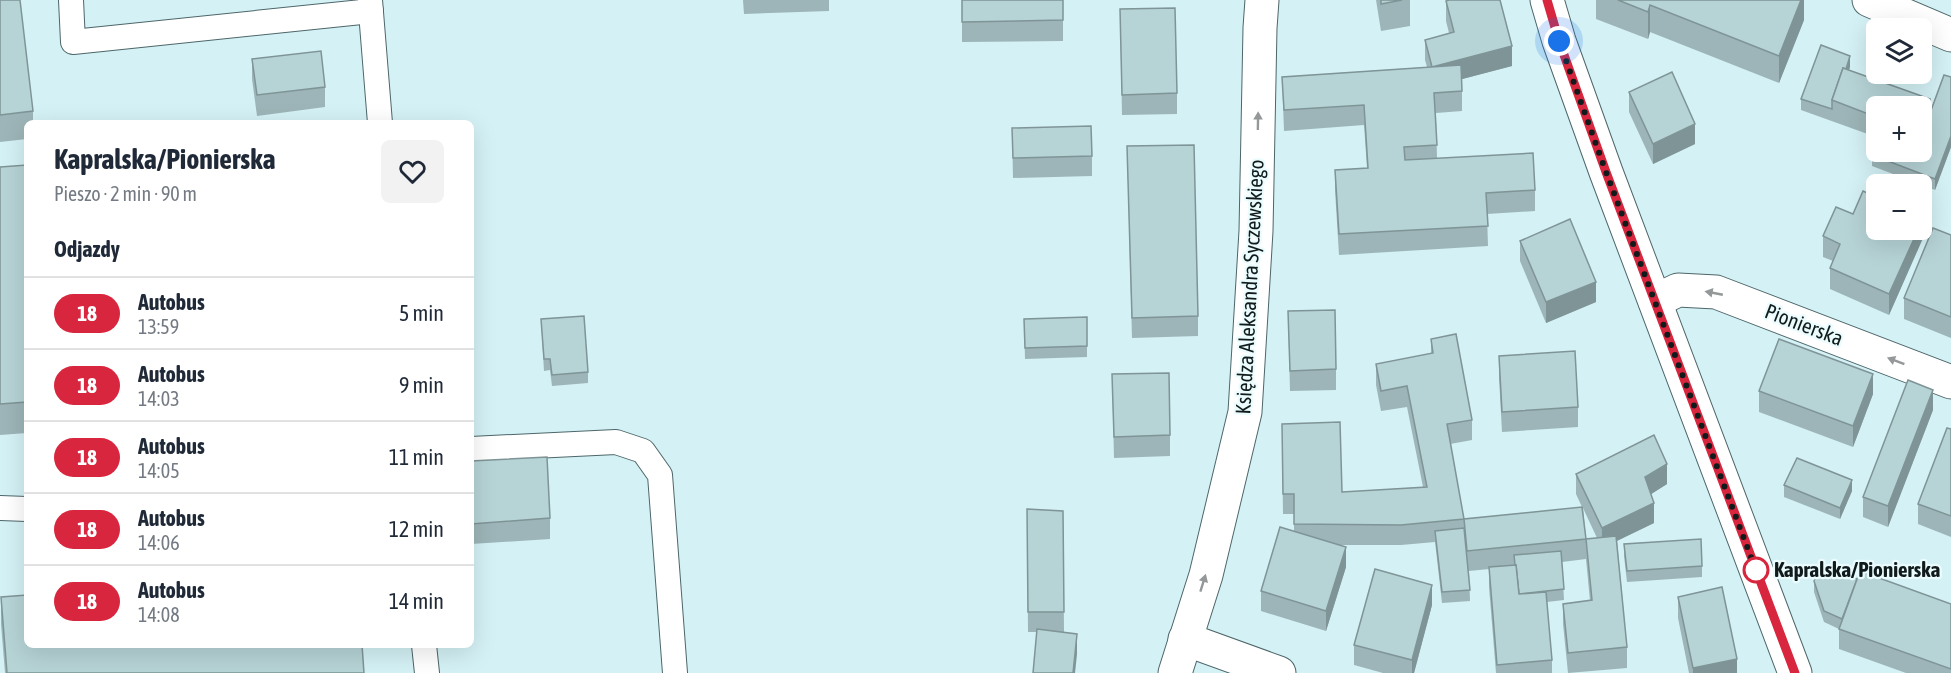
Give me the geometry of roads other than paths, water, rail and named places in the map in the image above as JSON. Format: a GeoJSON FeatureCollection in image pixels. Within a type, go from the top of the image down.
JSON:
{"type":"FeatureCollection","features":[{"type":"Feature","properties":{"kind":"street","name":"Księdza Aleksandra Syczewskiego"},"geometry":{"type":"LineString","coordinates":[[1175,673],[1206,575],[1245,412],[1256,231],[1262,0]]}},
{"type":"Feature","properties":{"kind":"street"},"geometry":{"type":"LineString","coordinates":[[1547,0],[1559,41],[1606,172],[1795,673]]}},
{"type":"Feature","properties":{"kind":"street"},"geometry":{"type":"LineString","coordinates":[[1869,0],[1951,35]]}},
{"type":"Feature","properties":{"kind":"street","name":"Pionierska"},"geometry":{"type":"LineString","coordinates":[[1655,301],[1678,290],[1716,292],[1951,382]]}},
{"type":"Feature","properties":{"kind":"street"},"geometry":{"type":"LineString","coordinates":[[1185,639],[1279,673]]}},
{"type":"Feature","properties":{"kind":"lane"},"geometry":{"type":"LineString","coordinates":[[71,0],[73,42],[371,6],[380,120]]}},
{"type":"Feature","properties":{"kind":"lane"},"geometry":{"type":"LineString","coordinates":[[474,448],[616,442],[643,451],[660,475],[675,673]]}},
{"type":"Feature","properties":{"kind":"lane"},"geometry":{"type":"LineString","coordinates":[[0,508],[24,509]]}},
{"type":"Feature","properties":{"kind":"lane"},"geometry":{"type":"LineString","coordinates":[[424,648],[427,673]]}},
{"type":"Feature","properties":{"kind":"place","name":"Kapralska/Pionierska"},"geometry":{"type":"Point","coordinates":[1756,570]}}]}
